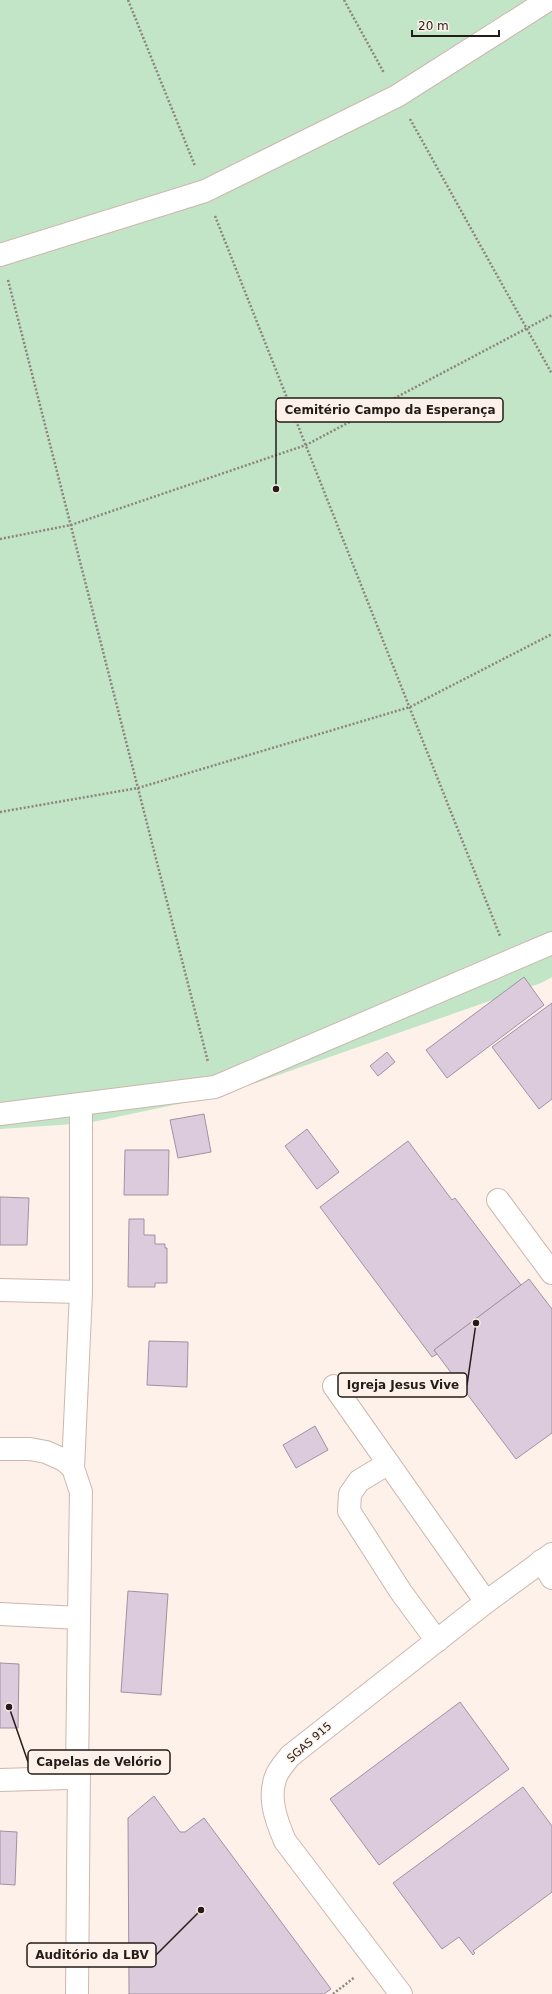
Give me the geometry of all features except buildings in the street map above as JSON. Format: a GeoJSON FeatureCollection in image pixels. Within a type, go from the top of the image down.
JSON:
{"type":"FeatureCollection","features":[{"type":"Feature","properties":{"kind":"lane"},"geometry":{"type":"LineString","coordinates":[[1,255],[205,191],[397,96],[548,0]]}},
{"type":"Feature","properties":{"kind":"lane"},"geometry":{"type":"LineString","coordinates":[[0,1114],[214,1087],[552,943]]}},
{"type":"Feature","properties":{"kind":"lane"},"geometry":{"type":"LineString","coordinates":[[76,1994],[81,1492],[73,1468],[81,1292],[81,1104]]}},
{"type":"Feature","properties":{"kind":"lane"},"geometry":{"type":"LineString","coordinates":[[498,1200],[552,1273]]}},
{"type":"Feature","properties":{"kind":"lane"},"geometry":{"type":"LineString","coordinates":[[0,1290],[81,1292]]}},
{"type":"Feature","properties":{"kind":"lane"},"geometry":{"type":"LineString","coordinates":[[334,1386],[387,1464],[486,1602]]}},
{"type":"Feature","properties":{"kind":"lane"},"geometry":{"type":"LineString","coordinates":[[0,1449],[30,1449],[46,1452],[64,1460],[73,1468]]}},
{"type":"Feature","properties":{"kind":"lane"},"geometry":{"type":"LineString","coordinates":[[387,1464],[359,1481],[350,1494],[348,1511],[401,1592],[437,1642]]}},
{"type":"Feature","properties":{"kind":"lane","name":"SGAS 915"},"geometry":{"type":"LineString","coordinates":[[401,1994],[285,1841],[276,1819],[272,1798],[277,1774],[290,1756],[486,1602],[548,1564]]}},
{"type":"Feature","properties":{"kind":"lane"},"geometry":{"type":"LineString","coordinates":[[0,1614],[79,1618]]}},
{"type":"Feature","properties":{"kind":"lane"},"geometry":{"type":"LineString","coordinates":[[0,1780],[68,1778],[75,1775],[79,1767]]}},
{"type":"Feature","properties":{"kind":"path"},"geometry":{"type":"LineString","coordinates":[[128,0],[510,961]]}},
{"type":"Feature","properties":{"kind":"path"},"geometry":{"type":"LineString","coordinates":[[344,0],[552,374]]}},
{"type":"Feature","properties":{"kind":"path"},"geometry":{"type":"LineString","coordinates":[[1,255],[214,1087]]}},
{"type":"Feature","properties":{"kind":"path"},"geometry":{"type":"LineString","coordinates":[[0,539],[71,525],[306,445],[527,330],[552,315]]}},
{"type":"Feature","properties":{"kind":"path"},"geometry":{"type":"LineString","coordinates":[[0,812],[138,788],[410,707],[552,634]]}},
{"type":"Feature","properties":{"kind":"green space"},"geometry":{"type":"Polygon","coordinates":[[[0,0],[552,0],[552,977],[541,983],[221,1095],[88,1123],[0,1129],[0,0]]]}},
{"type":"Feature","properties":{"kind":"place","name":"Cemitério Campo da Esperança"},"geometry":{"type":"Point","coordinates":[276,489]}},
{"type":"Feature","properties":{"kind":"place","name":"Igreja Jesus Vive"},"geometry":{"type":"Point","coordinates":[476,1323]}},
{"type":"Feature","properties":{"kind":"place","name":"Capelas de Velório"},"geometry":{"type":"Point","coordinates":[9,1707]}},
{"type":"Feature","properties":{"kind":"place","name":"Auditório da LBV"},"geometry":{"type":"Point","coordinates":[201,1910]}}]}
